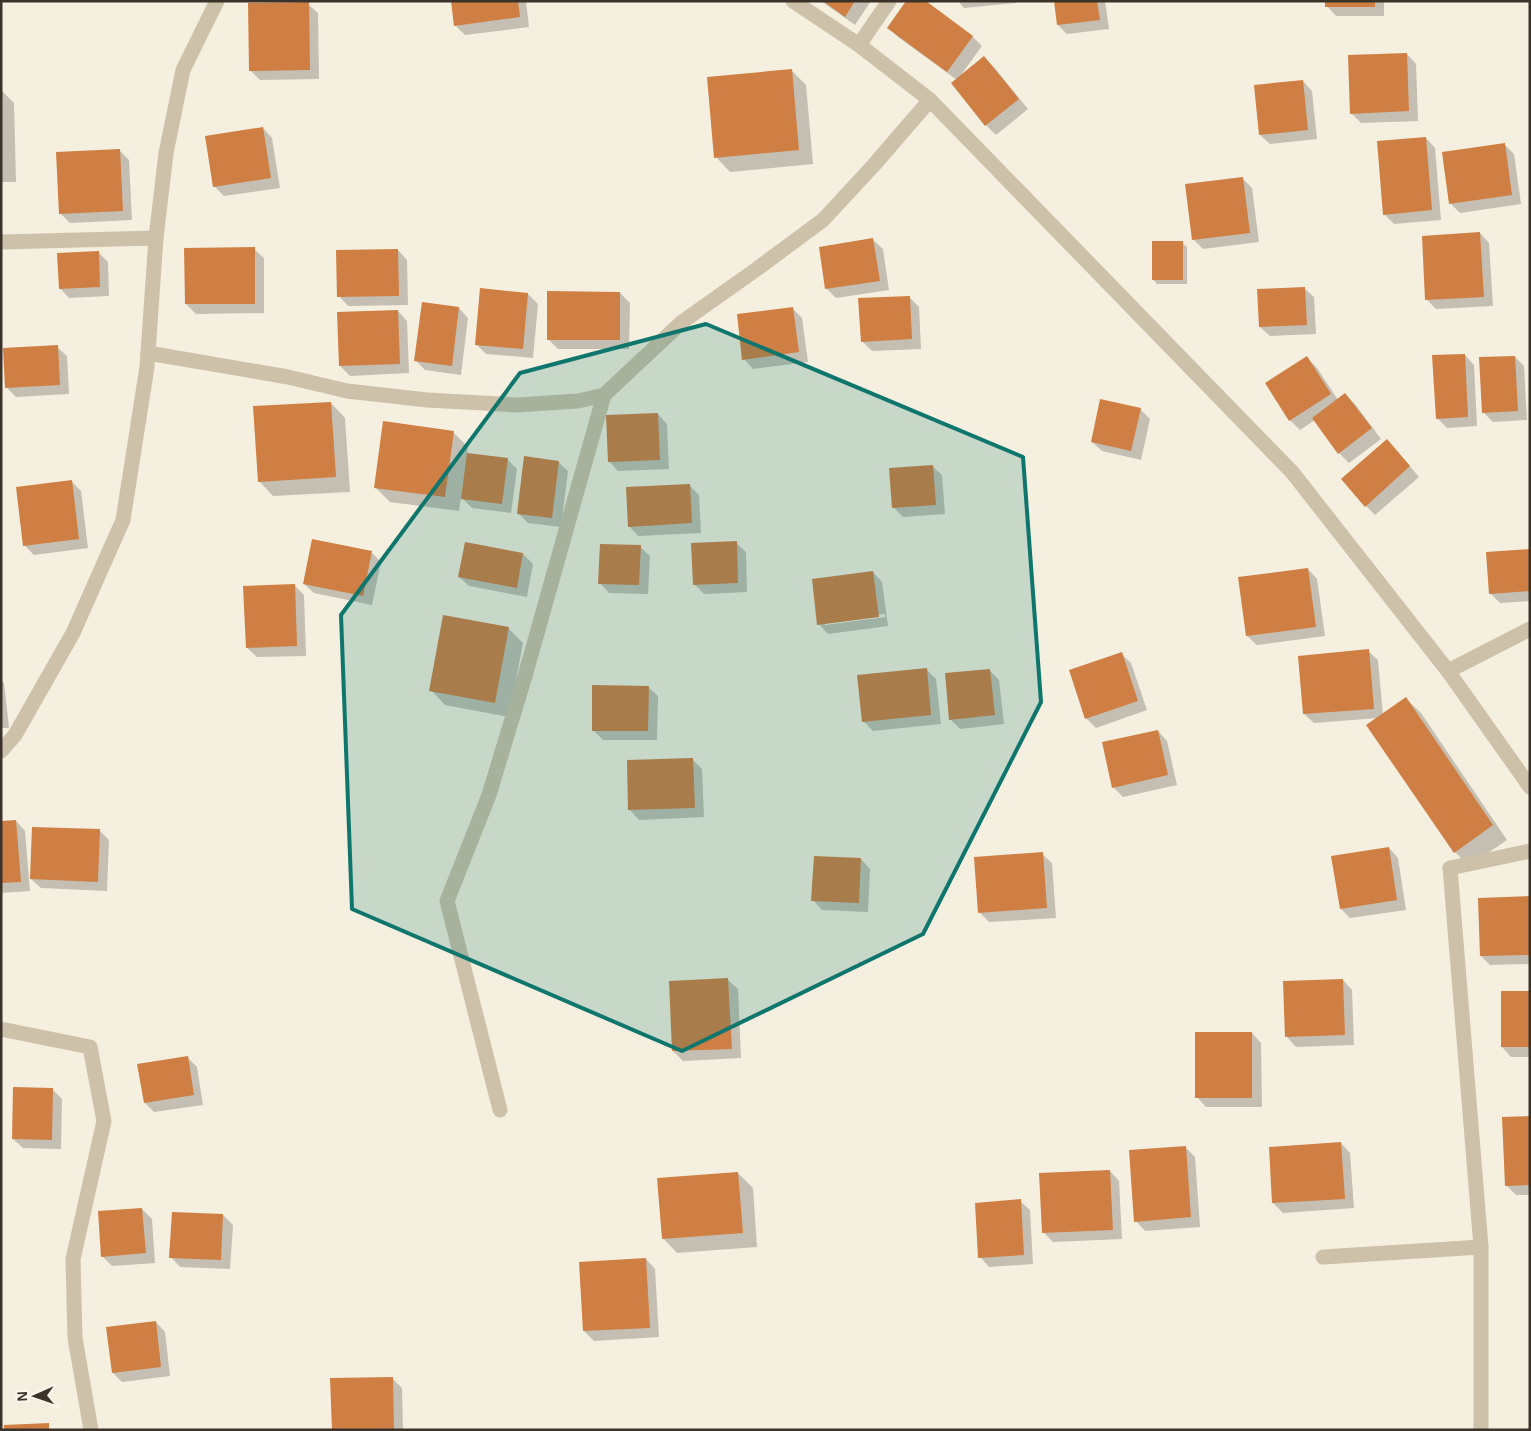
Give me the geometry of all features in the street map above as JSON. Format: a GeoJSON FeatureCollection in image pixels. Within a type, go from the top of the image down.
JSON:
{"type":"FeatureCollection","features":[{"type":"Feature","properties":{"kind":"street"},"geometry":{"type":"LineString","coordinates":[[1,751],[15,735],[73,633],[123,520],[148,353],[156,238],[166,153],[184,70],[217,1]]}},
{"type":"Feature","properties":{"kind":"street"},"geometry":{"type":"LineString","coordinates":[[793,1],[859,45],[930,100],[1292,472],[1448,672],[1530,787]]}},
{"type":"Feature","properties":{"kind":"street"},"geometry":{"type":"LineString","coordinates":[[859,45],[889,1]]}},
{"type":"Feature","properties":{"kind":"street"},"geometry":{"type":"LineString","coordinates":[[148,353],[288,377],[347,391],[427,400],[517,405],[578,401],[604,395],[682,322],[823,220],[930,100]]}},
{"type":"Feature","properties":{"kind":"street"},"geometry":{"type":"LineString","coordinates":[[1,242],[156,238]]}},
{"type":"Feature","properties":{"kind":"street"},"geometry":{"type":"LineString","coordinates":[[500,1110],[447,901],[489,795],[525,676],[604,395]]}},
{"type":"Feature","properties":{"kind":"street"},"geometry":{"type":"LineString","coordinates":[[1448,672],[1530,629]]}},
{"type":"Feature","properties":{"kind":"street"},"geometry":{"type":"LineString","coordinates":[[1481,1430],[1481,1246],[1450,868],[1530,851]]}},
{"type":"Feature","properties":{"kind":"street"},"geometry":{"type":"LineString","coordinates":[[1,1029],[90,1047],[104,1121],[72,1259],[75,1338],[91,1430]]}},
{"type":"Feature","properties":{"kind":"street"},"geometry":{"type":"LineString","coordinates":[[1323,1257],[1481,1246]]}},
{"type":"Feature","properties":{"kind":"highlighted area"},"geometry":{"type":"Polygon","coordinates":[[[706,324],[1023,457],[1041,702],[923,934],[682,1051],[352,909],[341,615],[520,373],[706,324]]]}},
{"type":"Feature","properties":{"kind":"building"},"geometry":{"type":"Polygon","coordinates":[[[451,1],[518,1],[520,17],[454,26],[451,1]]]}},
{"type":"Feature","properties":{"kind":"building"},"geometry":{"type":"Polygon","coordinates":[[[823,1],[855,1],[845,17],[823,1]]]}},
{"type":"Feature","properties":{"kind":"building"},"geometry":{"type":"Polygon","coordinates":[[[906,1],[926,1],[973,36],[947,72],[887,28],[906,1]]]}},
{"type":"Feature","properties":{"kind":"building"},"geometry":{"type":"Polygon","coordinates":[[[1054,1],[1097,1],[1100,20],[1057,25],[1054,1]]]}},
{"type":"Feature","properties":{"kind":"building"},"geometry":{"type":"Polygon","coordinates":[[[1325,1],[1375,1],[1375,7],[1325,7],[1325,1]]]}},
{"type":"Feature","properties":{"kind":"building"},"geometry":{"type":"Polygon","coordinates":[[[309,2],[310,70],[249,71],[248,3],[309,2]]]}},
{"type":"Feature","properties":{"kind":"building"},"geometry":{"type":"Polygon","coordinates":[[[1407,53],[1409,111],[1350,114],[1348,55],[1407,53]]]}},
{"type":"Feature","properties":{"kind":"building"},"geometry":{"type":"Polygon","coordinates":[[[984,56],[1019,99],[985,126],[951,83],[984,56]]]}},
{"type":"Feature","properties":{"kind":"building"},"geometry":{"type":"Polygon","coordinates":[[[792,69],[799,150],[714,158],[707,77],[792,69]]]}},
{"type":"Feature","properties":{"kind":"building"},"geometry":{"type":"Polygon","coordinates":[[[1303,80],[1308,130],[1259,135],[1254,85],[1303,80]]]}},
{"type":"Feature","properties":{"kind":"building"},"geometry":{"type":"Polygon","coordinates":[[[263,127],[271,178],[213,187],[205,136],[263,127]]]}},
{"type":"Feature","properties":{"kind":"building"},"geometry":{"type":"Polygon","coordinates":[[[1426,137],[1432,210],[1383,215],[1377,141],[1426,137]]]}},
{"type":"Feature","properties":{"kind":"building"},"geometry":{"type":"Polygon","coordinates":[[[1505,143],[1512,195],[1449,204],[1442,152],[1505,143]]]}},
{"type":"Feature","properties":{"kind":"building"},"geometry":{"type":"Polygon","coordinates":[[[120,149],[123,211],[59,214],[56,152],[120,149]]]}},
{"type":"Feature","properties":{"kind":"building"},"geometry":{"type":"Polygon","coordinates":[[[1243,177],[1250,233],[1192,240],[1185,184],[1243,177]]]}},
{"type":"Feature","properties":{"kind":"building"},"geometry":{"type":"Polygon","coordinates":[[[1480,232],[1484,297],[1425,300],[1422,236],[1480,232]]]}},
{"type":"Feature","properties":{"kind":"building"},"geometry":{"type":"Polygon","coordinates":[[[873,238],[880,281],[825,289],[819,247],[873,238]]]}},
{"type":"Feature","properties":{"kind":"building"},"geometry":{"type":"Polygon","coordinates":[[[1152,241],[1183,241],[1183,280],[1152,280],[1152,241]]]}},
{"type":"Feature","properties":{"kind":"building"},"geometry":{"type":"Polygon","coordinates":[[[255,247],[255,304],[185,304],[184,248],[255,247]]]}},
{"type":"Feature","properties":{"kind":"building"},"geometry":{"type":"Polygon","coordinates":[[[398,249],[399,296],[337,297],[336,250],[398,249]]]}},
{"type":"Feature","properties":{"kind":"building"},"geometry":{"type":"Polygon","coordinates":[[[99,251],[100,287],[59,289],[57,253],[99,251]]]}},
{"type":"Feature","properties":{"kind":"building"},"geometry":{"type":"Polygon","coordinates":[[[1305,287],[1307,325],[1259,327],[1257,289],[1305,287]]]}},
{"type":"Feature","properties":{"kind":"building"},"geometry":{"type":"Polygon","coordinates":[[[480,288],[528,293],[523,349],[475,345],[480,288]]]}},
{"type":"Feature","properties":{"kind":"building"},"geometry":{"type":"Polygon","coordinates":[[[547,291],[620,292],[620,340],[547,340],[547,291]]]}},
{"type":"Feature","properties":{"kind":"building"},"geometry":{"type":"Polygon","coordinates":[[[910,296],[912,339],[861,342],[858,298],[910,296]]]}},
{"type":"Feature","properties":{"kind":"building"},"geometry":{"type":"Polygon","coordinates":[[[422,302],[459,307],[452,366],[414,361],[422,302]]]}},
{"type":"Feature","properties":{"kind":"building"},"geometry":{"type":"Polygon","coordinates":[[[793,307],[799,352],[742,360],[737,314],[793,307]]]}},
{"type":"Feature","properties":{"kind":"building"},"geometry":{"type":"Polygon","coordinates":[[[398,310],[400,364],[339,366],[337,312],[398,310]]]}},
{"type":"Feature","properties":{"kind":"building"},"geometry":{"type":"Polygon","coordinates":[[[58,345],[60,385],[5,388],[3,348],[58,345]]]}},
{"type":"Feature","properties":{"kind":"building"},"geometry":{"type":"Polygon","coordinates":[[[1465,354],[1468,417],[1436,419],[1432,355],[1465,354]]]}},
{"type":"Feature","properties":{"kind":"building"},"geometry":{"type":"Polygon","coordinates":[[[1307,356],[1331,394],[1289,421],[1265,383],[1307,356]]]}},
{"type":"Feature","properties":{"kind":"building"},"geometry":{"type":"Polygon","coordinates":[[[1515,356],[1518,411],[1482,413],[1479,357],[1515,356]]]}},
{"type":"Feature","properties":{"kind":"building"},"geometry":{"type":"Polygon","coordinates":[[[1345,393],[1372,428],[1338,454],[1312,418],[1345,393]]]}},
{"type":"Feature","properties":{"kind":"building"},"geometry":{"type":"Polygon","coordinates":[[[1100,399],[1141,408],[1131,451],[1091,442],[1100,399]]]}},
{"type":"Feature","properties":{"kind":"building"},"geometry":{"type":"Polygon","coordinates":[[[331,402],[336,477],[258,482],[253,406],[331,402]]]}},
{"type":"Feature","properties":{"kind":"building"},"geometry":{"type":"Polygon","coordinates":[[[658,413],[660,460],[608,462],[606,415],[658,413]]]}},
{"type":"Feature","properties":{"kind":"building"},"geometry":{"type":"Polygon","coordinates":[[[383,421],[454,431],[445,497],[374,488],[383,421]]]}},
{"type":"Feature","properties":{"kind":"building"},"geometry":{"type":"Polygon","coordinates":[[[1387,439],[1410,466],[1365,507],[1341,479],[1387,439]]]}},
{"type":"Feature","properties":{"kind":"building"},"geometry":{"type":"Polygon","coordinates":[[[467,453],[508,458],[502,504],[461,499],[467,453]]]}},
{"type":"Feature","properties":{"kind":"building"},"geometry":{"type":"Polygon","coordinates":[[[524,456],[559,461],[552,518],[517,514],[524,456]]]}},
{"type":"Feature","properties":{"kind":"building"},"geometry":{"type":"Polygon","coordinates":[[[933,465],[936,505],[892,508],[889,468],[933,465]]]}},
{"type":"Feature","properties":{"kind":"building"},"geometry":{"type":"Polygon","coordinates":[[[72,480],[79,539],[23,546],[16,487],[72,480]]]}},
{"type":"Feature","properties":{"kind":"building"},"geometry":{"type":"Polygon","coordinates":[[[690,484],[692,523],[628,527],[626,487],[690,484]]]}},
{"type":"Feature","properties":{"kind":"building"},"geometry":{"type":"Polygon","coordinates":[[[312,539],[372,551],[363,596],[303,584],[312,539]]]}},
{"type":"Feature","properties":{"kind":"building"},"geometry":{"type":"Polygon","coordinates":[[[737,541],[738,583],[693,585],[691,543],[737,541]]]}},
{"type":"Feature","properties":{"kind":"building"},"geometry":{"type":"Polygon","coordinates":[[[465,542],[523,553],[517,588],[458,577],[465,542]]]}},
{"type":"Feature","properties":{"kind":"building"},"geometry":{"type":"Polygon","coordinates":[[[600,544],[641,545],[639,585],[598,584],[600,544]]]}},
{"type":"Feature","properties":{"kind":"building"},"geometry":{"type":"Polygon","coordinates":[[[1530,549],[1530,591],[1489,594],[1486,552],[1530,549]]]}},
{"type":"Feature","properties":{"kind":"building"},"geometry":{"type":"Polygon","coordinates":[[[1308,568],[1316,627],[1246,636],[1238,577],[1308,568]]]}},
{"type":"Feature","properties":{"kind":"building"},"geometry":{"type":"Polygon","coordinates":[[[873,571],[879,617],[817,625],[812,579],[873,571]]]}},
{"type":"Feature","properties":{"kind":"building"},"geometry":{"type":"Polygon","coordinates":[[[295,584],[297,646],[246,648],[243,586],[295,584]]]}},
{"type":"Feature","properties":{"kind":"building"},"geometry":{"type":"Polygon","coordinates":[[[443,615],[509,627],[495,703],[429,691],[443,615]]]}},
{"type":"Feature","properties":{"kind":"building"},"geometry":{"type":"Polygon","coordinates":[[[1369,649],[1374,709],[1303,714],[1298,656],[1369,649]]]}},
{"type":"Feature","properties":{"kind":"building"},"geometry":{"type":"Polygon","coordinates":[[[1122,652],[1138,701],[1085,719],[1069,670],[1122,652]]]}},
{"type":"Feature","properties":{"kind":"building"},"geometry":{"type":"Polygon","coordinates":[[[927,668],[931,715],[862,722],[857,675],[927,668]]]}},
{"type":"Feature","properties":{"kind":"building"},"geometry":{"type":"Polygon","coordinates":[[[990,669],[995,715],[949,720],[945,673],[990,669]]]}},
{"type":"Feature","properties":{"kind":"building"},"geometry":{"type":"Polygon","coordinates":[[[592,685],[649,686],[648,731],[592,731],[592,685]]]}},
{"type":"Feature","properties":{"kind":"building"},"geometry":{"type":"Polygon","coordinates":[[[1406,697],[1493,825],[1454,853],[1366,725],[1406,697]]]}},
{"type":"Feature","properties":{"kind":"building"},"geometry":{"type":"Polygon","coordinates":[[[1158,730],[1168,775],[1112,788],[1102,742],[1158,730]]]}},
{"type":"Feature","properties":{"kind":"building"},"geometry":{"type":"Polygon","coordinates":[[[693,758],[695,808],[628,810],[627,760],[693,758]]]}},
{"type":"Feature","properties":{"kind":"building"},"geometry":{"type":"Polygon","coordinates":[[[16,820],[21,882],[1,883],[1,821],[16,820]]]}},
{"type":"Feature","properties":{"kind":"building"},"geometry":{"type":"Polygon","coordinates":[[[32,827],[100,829],[98,882],[30,879],[32,827]]]}},
{"type":"Feature","properties":{"kind":"building"},"geometry":{"type":"Polygon","coordinates":[[[1389,847],[1397,900],[1340,909],[1331,856],[1389,847]]]}},
{"type":"Feature","properties":{"kind":"building"},"geometry":{"type":"Polygon","coordinates":[[[1043,852],[1047,908],[978,913],[974,857],[1043,852]]]}},
{"type":"Feature","properties":{"kind":"building"},"geometry":{"type":"Polygon","coordinates":[[[814,856],[861,858],[859,903],[811,901],[814,856]]]}},
{"type":"Feature","properties":{"kind":"building"},"geometry":{"type":"Polygon","coordinates":[[[1530,896],[1530,955],[1480,956],[1478,898],[1530,896]]]}},
{"type":"Feature","properties":{"kind":"building"},"geometry":{"type":"Polygon","coordinates":[[[728,978],[732,1049],[672,1051],[669,981],[728,978]]]}},
{"type":"Feature","properties":{"kind":"building"},"geometry":{"type":"Polygon","coordinates":[[[1343,979],[1345,1035],[1285,1037],[1283,981],[1343,979]]]}},
{"type":"Feature","properties":{"kind":"building"},"geometry":{"type":"Polygon","coordinates":[[[1501,991],[1530,991],[1530,1047],[1501,1047],[1501,991]]]}},
{"type":"Feature","properties":{"kind":"building"},"geometry":{"type":"Polygon","coordinates":[[[1195,1032],[1252,1032],[1252,1098],[1195,1098],[1195,1032]]]}},
{"type":"Feature","properties":{"kind":"building"},"geometry":{"type":"Polygon","coordinates":[[[188,1056],[194,1095],[144,1103],[137,1064],[188,1056]]]}},
{"type":"Feature","properties":{"kind":"building"},"geometry":{"type":"Polygon","coordinates":[[[13,1087],[53,1088],[52,1140],[12,1139],[13,1087]]]}},
{"type":"Feature","properties":{"kind":"building"},"geometry":{"type":"Polygon","coordinates":[[[1530,1116],[1530,1185],[1505,1186],[1502,1117],[1530,1116]]]}},
{"type":"Feature","properties":{"kind":"building"},"geometry":{"type":"Polygon","coordinates":[[[1341,1142],[1345,1199],[1272,1203],[1269,1147],[1341,1142]]]}},
{"type":"Feature","properties":{"kind":"building"},"geometry":{"type":"Polygon","coordinates":[[[1186,1146],[1191,1217],[1134,1222],[1129,1150],[1186,1146]]]}},
{"type":"Feature","properties":{"kind":"building"},"geometry":{"type":"Polygon","coordinates":[[[1110,1170],[1113,1230],[1042,1233],[1039,1173],[1110,1170]]]}},
{"type":"Feature","properties":{"kind":"building"},"geometry":{"type":"Polygon","coordinates":[[[738,1172],[743,1233],[662,1239],[657,1178],[738,1172]]]}},
{"type":"Feature","properties":{"kind":"building"},"geometry":{"type":"Polygon","coordinates":[[[1021,1199],[1024,1255],[978,1258],[975,1203],[1021,1199]]]}},
{"type":"Feature","properties":{"kind":"building"},"geometry":{"type":"Polygon","coordinates":[[[142,1208],[146,1253],[101,1257],[98,1211],[142,1208]]]}},
{"type":"Feature","properties":{"kind":"building"},"geometry":{"type":"Polygon","coordinates":[[[172,1212],[223,1214],[221,1260],[169,1258],[172,1212]]]}},
{"type":"Feature","properties":{"kind":"building"},"geometry":{"type":"Polygon","coordinates":[[[646,1258],[650,1328],[583,1331],[579,1262],[646,1258]]]}},
{"type":"Feature","properties":{"kind":"building"},"geometry":{"type":"Polygon","coordinates":[[[156,1321],[161,1367],[112,1373],[106,1327],[156,1321]]]}},
{"type":"Feature","properties":{"kind":"building"},"geometry":{"type":"Polygon","coordinates":[[[393,1377],[394,1430],[332,1430],[330,1378],[393,1377]]]}},
{"type":"Feature","properties":{"kind":"building"},"geometry":{"type":"Polygon","coordinates":[[[49,1423],[49,1430],[4,1430],[4,1425],[49,1423]]]}}]}
